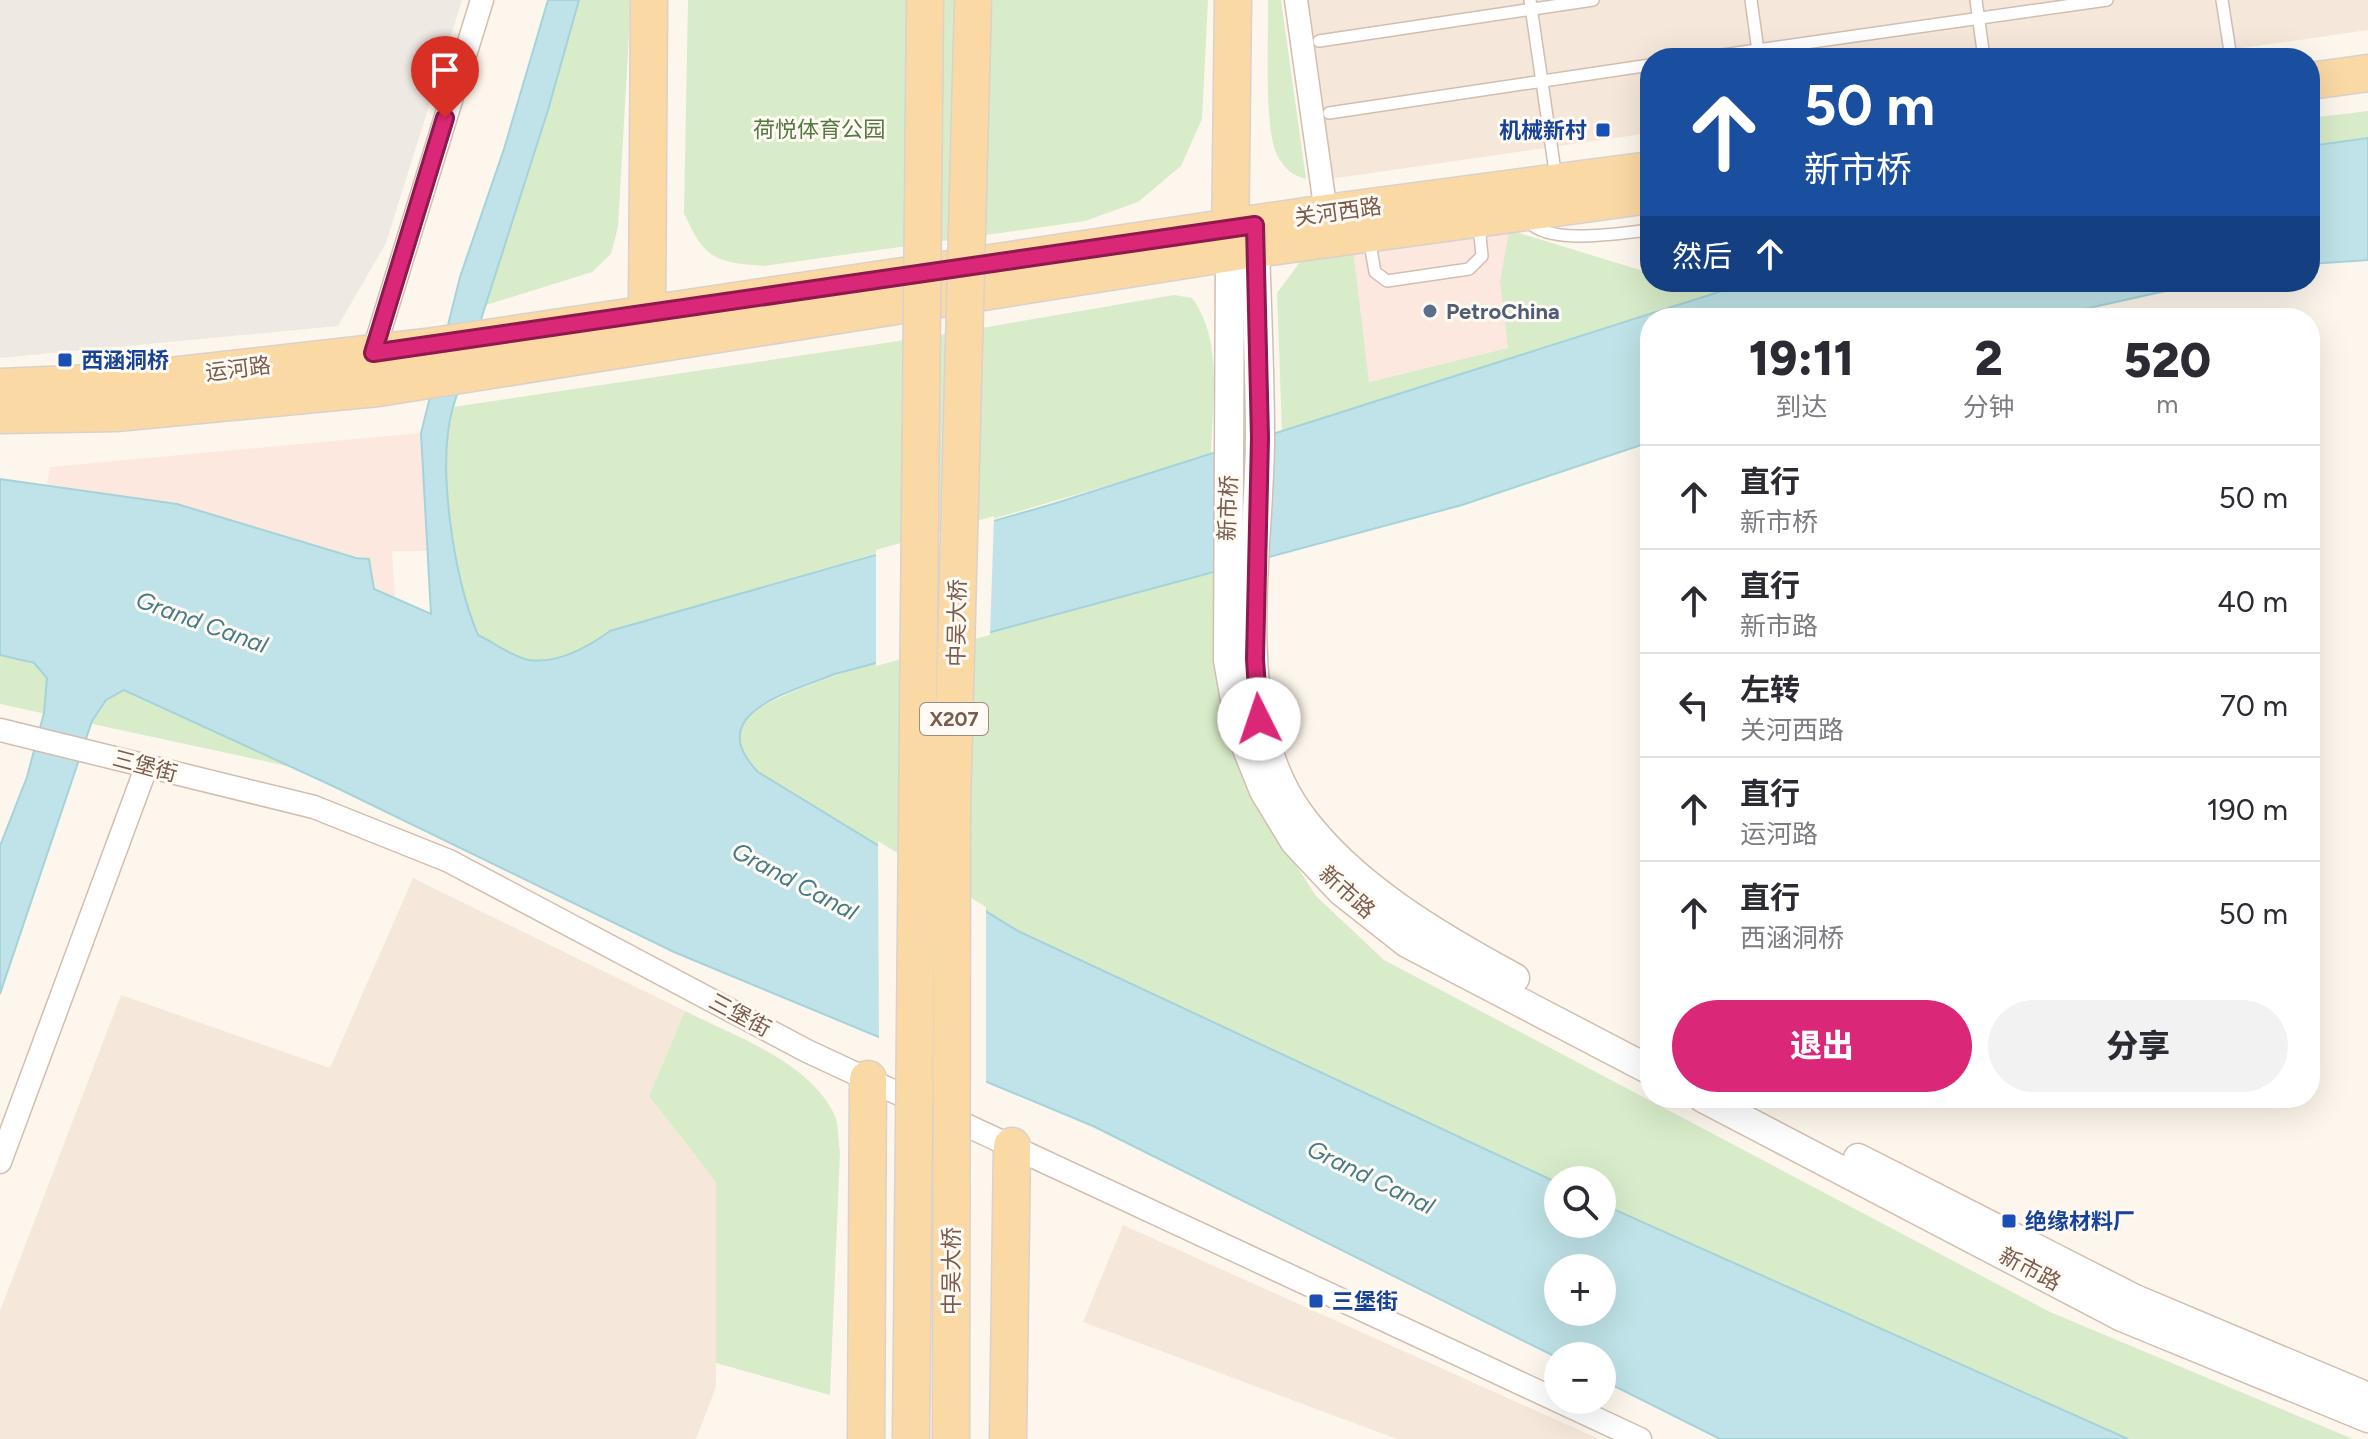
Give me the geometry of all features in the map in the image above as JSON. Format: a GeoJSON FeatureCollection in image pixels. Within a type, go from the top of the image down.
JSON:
{"type":"FeatureCollection","features":[{"type":"Feature","properties":{"kind":"main road"},"geometry":{"type":"LineString","coordinates":[[649,0],[656,322]]}},
{"type":"Feature","properties":{"kind":"main road"},"geometry":{"type":"LineString","coordinates":[[656,322],[670,0]]}},
{"type":"Feature","properties":{"kind":"main road"},"geometry":{"type":"LineString","coordinates":[[905,0],[906,333],[918,459]]}},
{"type":"Feature","properties":{"kind":"main road","name":"中吴大桥"},"geometry":{"type":"LineString","coordinates":[[911,1439],[918,459],[925,0]]}},
{"type":"Feature","properties":{"kind":"main road","name":"中吴大桥"},"geometry":{"type":"LineString","coordinates":[[951,1439],[952,806],[973,0]]}},
{"type":"Feature","properties":{"kind":"main road"},"geometry":{"type":"LineString","coordinates":[[960,462],[990,228],[993,0]]}},
{"type":"Feature","properties":{"kind":"main road"},"geometry":{"type":"LineString","coordinates":[[1233,0],[1242,239]]}},
{"type":"Feature","properties":{"kind":"main road"},"geometry":{"type":"LineString","coordinates":[[1242,239],[1257,0]]}},
{"type":"Feature","properties":{"kind":"main road"},"geometry":{"type":"LineString","coordinates":[[2320,80],[2368,73]]}},
{"type":"Feature","properties":{"kind":"main road"},"geometry":{"type":"LineString","coordinates":[[2320,102],[2368,96]]}},
{"type":"Feature","properties":{"kind":"main road","name":"关河西路"},"geometry":{"type":"LineString","coordinates":[[1242,239],[1326,213],[1640,171]]}},
{"type":"Feature","properties":{"kind":"main road","name":"关河西路"},"geometry":{"type":"LineString","coordinates":[[656,322],[1242,239],[1368,233],[1640,196]]}},
{"type":"Feature","properties":{"kind":"main road"},"geometry":{"type":"LineString","coordinates":[[426,364],[656,322]]}},
{"type":"Feature","properties":{"kind":"main road","name":"运河路"},"geometry":{"type":"LineString","coordinates":[[0,387],[117,382],[373,353],[426,364]]}},
{"type":"Feature","properties":{"kind":"main road","name":"运河路"},"geometry":{"type":"LineString","coordinates":[[0,415],[116,413],[378,388],[426,364]]}},
{"type":"Feature","properties":{"kind":"main road"},"geometry":{"type":"LineString","coordinates":[[866,1439],[868,1079]]}},
{"type":"Feature","properties":{"kind":"main road"},"geometry":{"type":"LineString","coordinates":[[1008,1439],[1012,1146]]}},
{"type":"Feature","properties":{"kind":"street"},"geometry":{"type":"LineString","coordinates":[[378,388],[373,353],[482,0]]}},
{"type":"Feature","properties":{"kind":"street"},"geometry":{"type":"LineString","coordinates":[[1296,0],[1326,213]]}},
{"type":"Feature","properties":{"kind":"street","name":"新市桥"},"geometry":{"type":"LineString","coordinates":[[1242,239],[1260,438],[1255,571]]}},
{"type":"Feature","properties":{"kind":"street","name":"新市桥"},"geometry":{"type":"LineString","coordinates":[[1226,574],[1242,239]]}},
{"type":"Feature","properties":{"kind":"street","name":"新市路"},"geometry":{"type":"LineString","coordinates":[[1255,571],[1259,719],[1280,777],[1300,815],[1370,888],[1456,946],[1640,1046]]}},
{"type":"Feature","properties":{"kind":"street","name":"新市路"},"geometry":{"type":"LineString","coordinates":[[1226,574],[1228,660],[1241,734],[1264,791],[1295,842],[1341,891],[1407,943],[1640,1065]]}},
{"type":"Feature","properties":{"kind":"street","name":"三堡街"},"geometry":{"type":"LineString","coordinates":[[10,732],[314,807],[449,861],[807,1051],[1640,1439]]}},
{"type":"Feature","properties":{"kind":"street"},"geometry":{"type":"LineString","coordinates":[[0,1162],[146,768]]}},
{"type":"Feature","properties":{"kind":"street","name":"新市路"},"geometry":{"type":"LineString","coordinates":[[1722,1108],[2122,1317],[2368,1418]]}},
{"type":"Feature","properties":{"kind":"street","name":"新市路"},"geometry":{"type":"LineString","coordinates":[[1762,1108],[2135,1299],[2368,1397]]}},
{"type":"Feature","properties":{"kind":"lane"},"geometry":{"type":"LineString","coordinates":[[1319,41],[1530,4],[1593,0]]}},
{"type":"Feature","properties":{"kind":"lane"},"geometry":{"type":"LineString","coordinates":[[1751,0],[1758,48]]}},
{"type":"Feature","properties":{"kind":"lane"},"geometry":{"type":"LineString","coordinates":[[1976,0],[1983,48]]}},
{"type":"Feature","properties":{"kind":"lane"},"geometry":{"type":"LineString","coordinates":[[1796,48],[2107,0]]}},
{"type":"Feature","properties":{"kind":"lane"},"geometry":{"type":"LineString","coordinates":[[2222,0],[2229,48]]}},
{"type":"Feature","properties":{"kind":"lane"},"geometry":{"type":"LineString","coordinates":[[1530,4],[1557,183]]}},
{"type":"Feature","properties":{"kind":"lane"},"geometry":{"type":"LineString","coordinates":[[1329,113],[1640,66]]}},
{"type":"Feature","properties":{"kind":"lane"},"geometry":{"type":"LineString","coordinates":[[1522,214],[1533,227],[1574,237],[1640,231]]}},
{"type":"Feature","properties":{"kind":"lane"},"geometry":{"type":"LineString","coordinates":[[1368,233],[1375,272],[1387,281],[1469,269],[1482,256],[1479,220]]}},
{"type":"Feature","properties":{"kind":"shaded area"},"geometry":{"type":"Polygon","coordinates":[[[0,0],[462,0],[386,243],[338,326],[0,358],[0,0]]]}},
{"type":"Feature","properties":{"kind":"shaded area","name":"机械新村"},"geometry":{"type":"Polygon","coordinates":[[[1305,0],[2368,0],[2368,30],[2244,48],[1640,48],[1640,134],[1330,179],[1305,0]]]}},
{"type":"Feature","properties":{"kind":"shaded area"},"geometry":{"type":"Polygon","coordinates":[[[1509,230],[1500,281],[1509,348],[1368,382],[1353,249],[1509,230]]]}},
{"type":"Feature","properties":{"kind":"shaded area"},"geometry":{"type":"Polygon","coordinates":[[[421,433],[428,551],[392,551],[395,598],[373,589],[369,559],[47,484],[50,467],[421,433]]]}},
{"type":"Feature","properties":{"kind":"shaded area"},"geometry":{"type":"Polygon","coordinates":[[[413,878],[685,1011],[649,1096],[716,1182],[716,1387],[696,1439],[0,1439],[0,1311],[121,995],[330,1068],[413,878]]]}},
{"type":"Feature","properties":{"kind":"shaded area"},"geometry":{"type":"Polygon","coordinates":[[[1123,1225],[1599,1439],[1397,1439],[1083,1322],[1123,1225]]]}},
{"type":"Feature","properties":{"kind":"green space"},"geometry":{"type":"Polygon","coordinates":[[[579,0],[631,0],[618,227],[611,254],[592,272],[483,306],[548,110],[579,0]]]}},
{"type":"Feature","properties":{"kind":"green space","name":"荷悦体育公园"},"geometry":{"type":"Polygon","coordinates":[[[688,0],[1208,0],[1202,119],[1181,166],[1138,202],[1085,221],[764,266],[734,263],[714,256],[698,241],[684,213],[688,0]]]}},
{"type":"Feature","properties":{"kind":"green space"},"geometry":{"type":"Polygon","coordinates":[[[1268,0],[1281,0],[1306,179],[1287,169],[1273,144],[1268,82],[1268,0]]]}},
{"type":"Feature","properties":{"kind":"green space"},"geometry":{"type":"Polygon","coordinates":[[[2368,111],[2368,138],[2320,145],[2320,117],[2368,111]]]}},
{"type":"Feature","properties":{"kind":"green space"},"geometry":{"type":"Polygon","coordinates":[[[1509,230],[1640,270],[1640,292],[1719,292],[1669,308],[1640,308],[1640,317],[1282,432],[1277,293],[1303,258],[1353,249],[1369,382],[1508,348],[1500,281],[1509,230]]]}},
{"type":"Feature","properties":{"kind":"green space"},"geometry":{"type":"Polygon","coordinates":[[[1174,295],[1192,298],[1209,333],[1214,373],[1211,455],[611,631],[562,657],[529,660],[478,635],[462,584],[450,522],[446,460],[453,407],[946,334],[1174,295]]]}},
{"type":"Feature","properties":{"kind":"green space"},"geometry":{"type":"Polygon","coordinates":[[[1218,571],[1268,822],[1316,896],[1384,960],[1640,1095],[1640,1108],[1664,1108],[2050,1312],[2353,1439],[2128,1439],[1616,1210],[1616,1166],[1544,1166],[1544,1176],[1018,931],[758,772],[738,744],[740,725],[766,705],[817,682],[962,636],[1218,571]]]}},
{"type":"Feature","properties":{"kind":"green space"},"geometry":{"type":"Polygon","coordinates":[[[0,655],[124,690],[292,767],[0,704],[0,655]]]}},
{"type":"Feature","properties":{"kind":"green space"},"geometry":{"type":"Polygon","coordinates":[[[685,1011],[748,1041],[790,1066],[824,1097],[835,1116],[840,1152],[830,1395],[716,1363],[716,1182],[649,1096],[685,1011]]]}},
{"type":"Feature","properties":{"kind":"water","name":"Grand Canal"},"geometry":{"type":"Polygon","coordinates":[[[548,0],[579,0],[548,110],[453,407],[446,460],[455,553],[478,635],[529,660],[562,657],[610,631],[1053,504],[1640,317],[1640,445],[1462,505],[835,674],[776,697],[759,708],[746,720],[740,734],[743,752],[758,772],[1018,931],[1544,1176],[1544,1238],[1616,1238],[1616,1210],[2128,1439],[1720,1439],[1616,1387],[1616,1342],[1544,1342],[1544,1351],[1093,1126],[674,952],[335,787],[124,690],[106,700],[92,721],[0,994],[0,846],[27,777],[44,713],[47,678],[34,663],[0,655],[0,479],[177,504],[356,558],[369,559],[374,589],[431,614],[421,433],[460,277],[504,149],[548,0]]]}},
{"type":"Feature","properties":{"kind":"water"},"geometry":{"type":"Polygon","coordinates":[[[2368,138],[2368,260],[2320,263],[2320,145],[2368,138]]]}},
{"type":"Feature","properties":{"kind":"water"},"geometry":{"type":"Polygon","coordinates":[[[1719,292],[2161,292],[2089,308],[1668,308],[1719,292]]]}},
{"type":"Feature","properties":{"kind":"pier"},"geometry":{"type":"Polygon","coordinates":[[[994,516],[990,635],[876,666],[876,550],[994,516]]]}},
{"type":"Feature","properties":{"kind":"pier"},"geometry":{"type":"Polygon","coordinates":[[[878,841],[986,907],[986,1086],[879,1042],[878,841]]]}},
{"type":"Feature","properties":{"kind":"place","name":"机械新村"},"geometry":{"type":"Point","coordinates":[1603,130]}},
{"type":"Feature","properties":{"kind":"place","name":"PetroChina"},"geometry":{"type":"Point","coordinates":[1430,311]}},
{"type":"Feature","properties":{"kind":"place","name":"西涵洞桥"},"geometry":{"type":"Point","coordinates":[65,360]}},
{"type":"Feature","properties":{"kind":"place","name":"绝缘材料厂"},"geometry":{"type":"Point","coordinates":[2009,1221]}},
{"type":"Feature","properties":{"kind":"place","name":"三堡街"},"geometry":{"type":"Point","coordinates":[1316,1301]}},
{"type":"Feature","properties":{"kind":"route"},"geometry":{"type":"LineString","coordinates":[[445,118],[373,353],[1255,225],[1260,438],[1255,659],[1259,719]]}}]}
